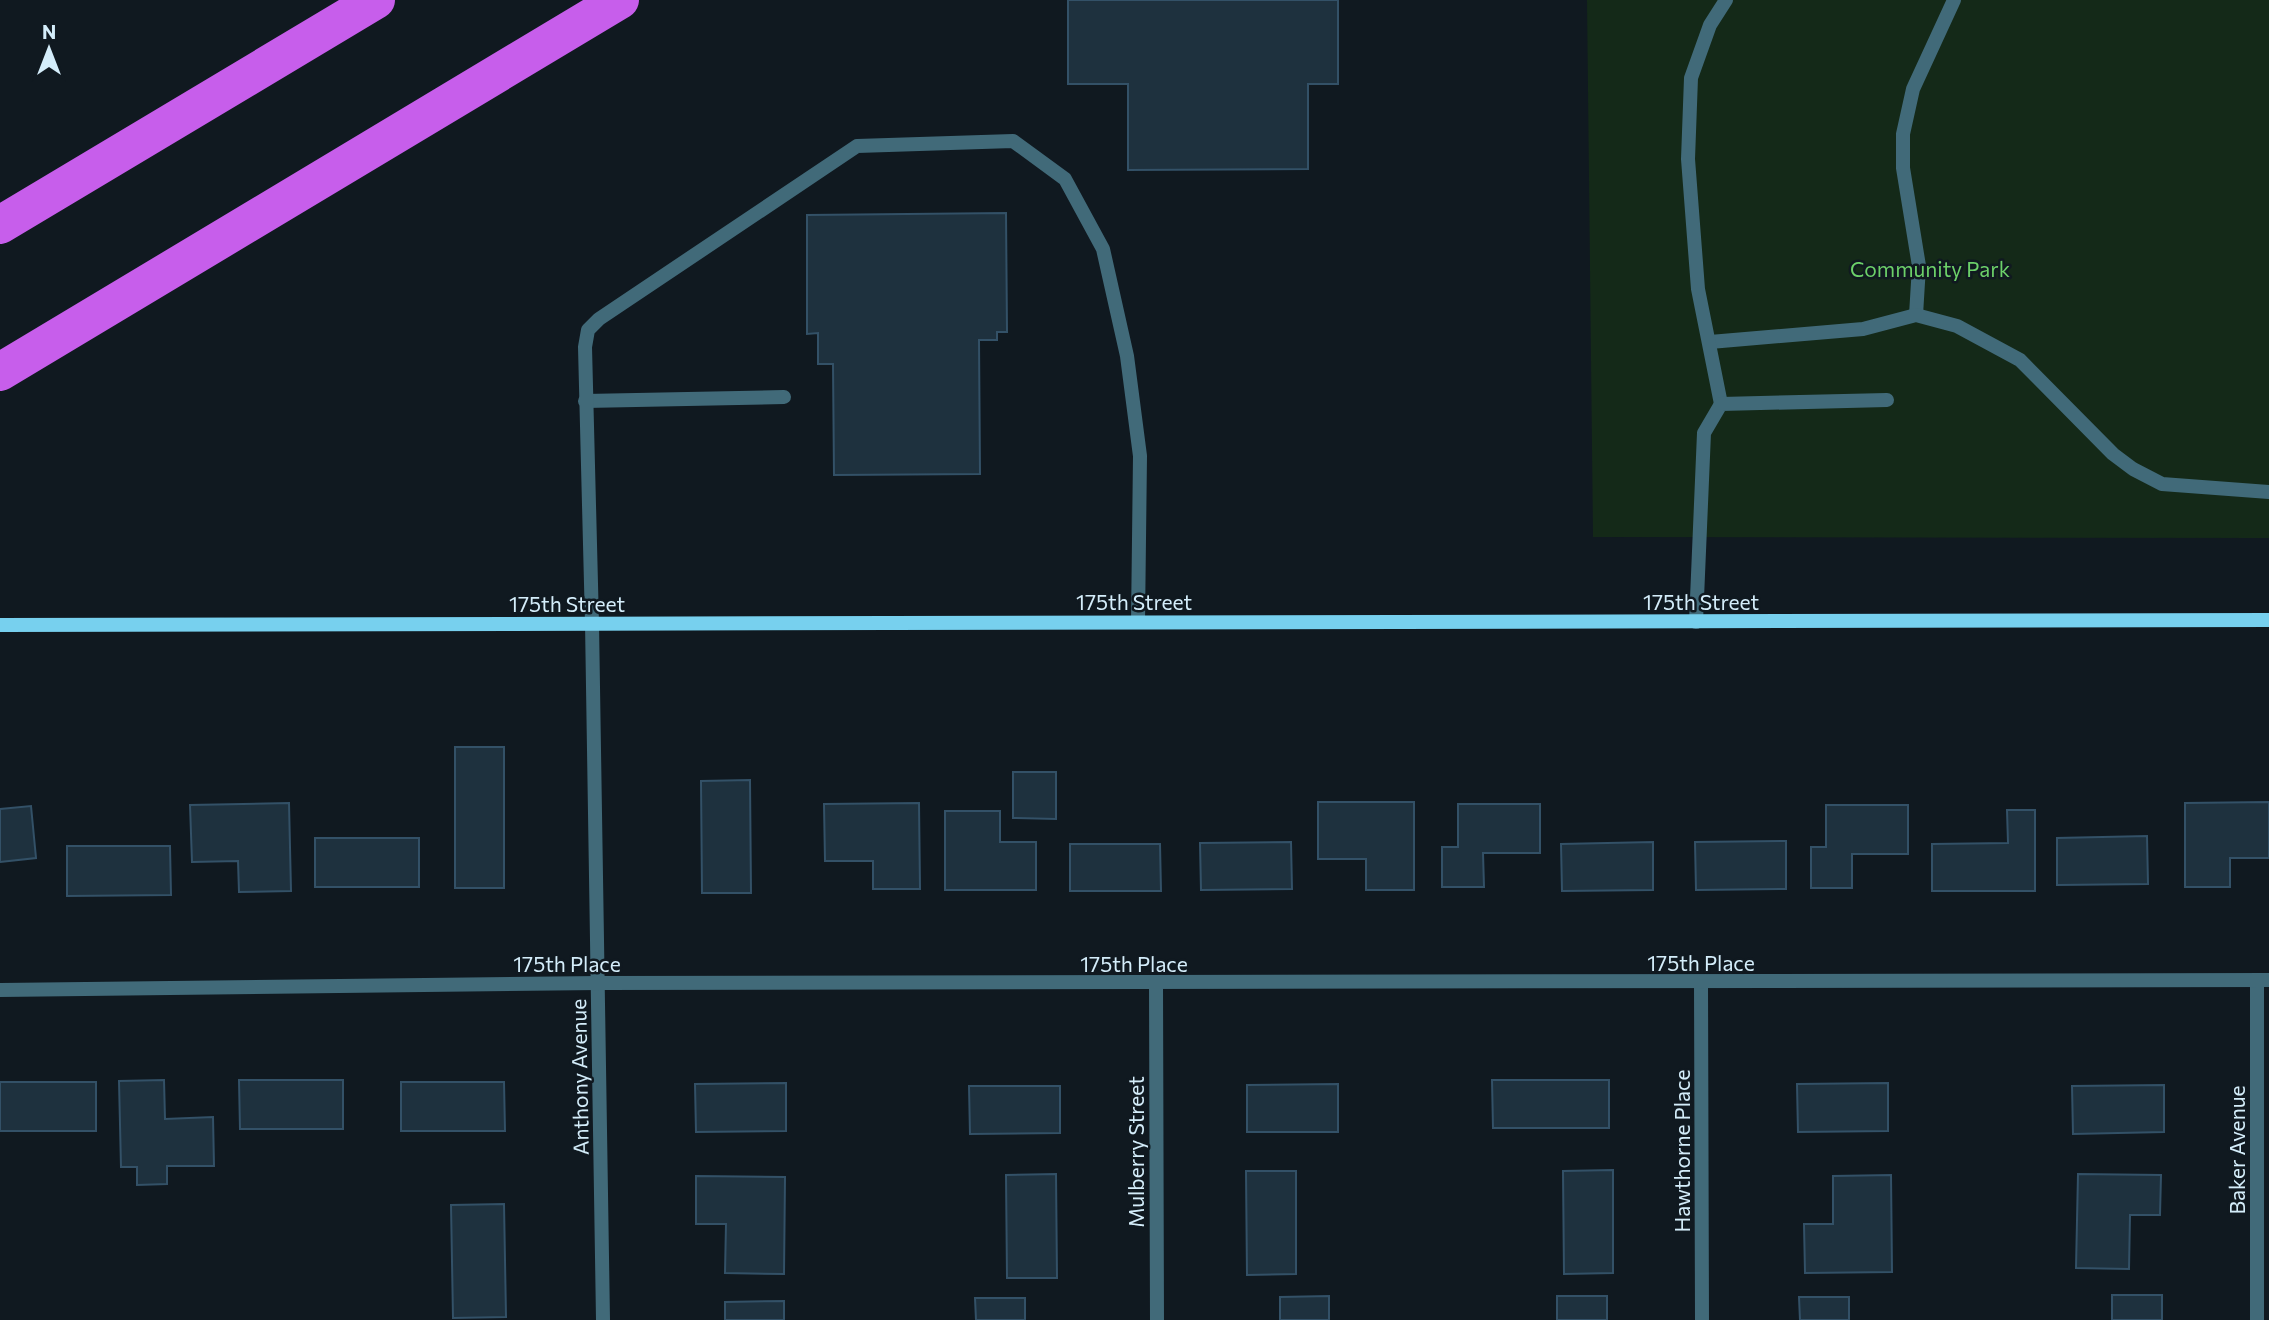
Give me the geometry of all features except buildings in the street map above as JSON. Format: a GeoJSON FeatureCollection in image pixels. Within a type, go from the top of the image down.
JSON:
{"type":"FeatureCollection","features":[{"type":"Feature","properties":{"kind":"highway"},"geometry":{"type":"LineString","coordinates":[[0,225],[376,0]]}},
{"type":"Feature","properties":{"kind":"highway"},"geometry":{"type":"LineString","coordinates":[[0,372],[620,0]]}},
{"type":"Feature","properties":{"kind":"main road","name":"175th Street"},"geometry":{"type":"LineString","coordinates":[[0,625],[2269,620]]}},
{"type":"Feature","properties":{"kind":"street"},"geometry":{"type":"LineString","coordinates":[[1696,622],[1704,433],[1721,404],[1698,289],[1688,159],[1688,112],[1691,78],[1699,51],[1710,25],[1726,0]]}},
{"type":"Feature","properties":{"kind":"street"},"geometry":{"type":"LineString","coordinates":[[1916,315],[1919,266],[1903,168],[1903,134],[1913,89],[1954,0]]}},
{"type":"Feature","properties":{"kind":"street","name":"Anthony Avenue"},"geometry":{"type":"LineString","coordinates":[[603,1320],[592,624],[585,401],[585,347],[588,330],[599,318],[857,146],[1013,141],[1065,179],[1103,248],[1127,356],[1140,456],[1138,622]]}},
{"type":"Feature","properties":{"kind":"street"},"geometry":{"type":"LineString","coordinates":[[1710,342],[1863,329],[1916,315],[1957,326],[2020,360],[2113,454],[2133,469],[2162,484],[2269,492]]}},
{"type":"Feature","properties":{"kind":"street"},"geometry":{"type":"LineString","coordinates":[[585,401],[784,397]]}},
{"type":"Feature","properties":{"kind":"street"},"geometry":{"type":"LineString","coordinates":[[1721,404],[1887,400]]}},
{"type":"Feature","properties":{"kind":"street","name":"175th Place"},"geometry":{"type":"LineString","coordinates":[[0,989],[599,984],[2263,981]]}},
{"type":"Feature","properties":{"kind":"street","name":"Baker Avenue"},"geometry":{"type":"LineString","coordinates":[[2257,1320],[2263,981]]}},
{"type":"Feature","properties":{"kind":"street","name":"Hawthorne Place"},"geometry":{"type":"LineString","coordinates":[[1702,983],[1702,1320]]}},
{"type":"Feature","properties":{"kind":"street","name":"Mulberry Street"},"geometry":{"type":"LineString","coordinates":[[1156,984],[1157,1320]]}},
{"type":"Feature","properties":{"kind":"green space","name":"Community Park"},"geometry":{"type":"Polygon","coordinates":[[[1587,0],[2269,0],[2269,538],[1593,537],[1587,0]]]}}]}
